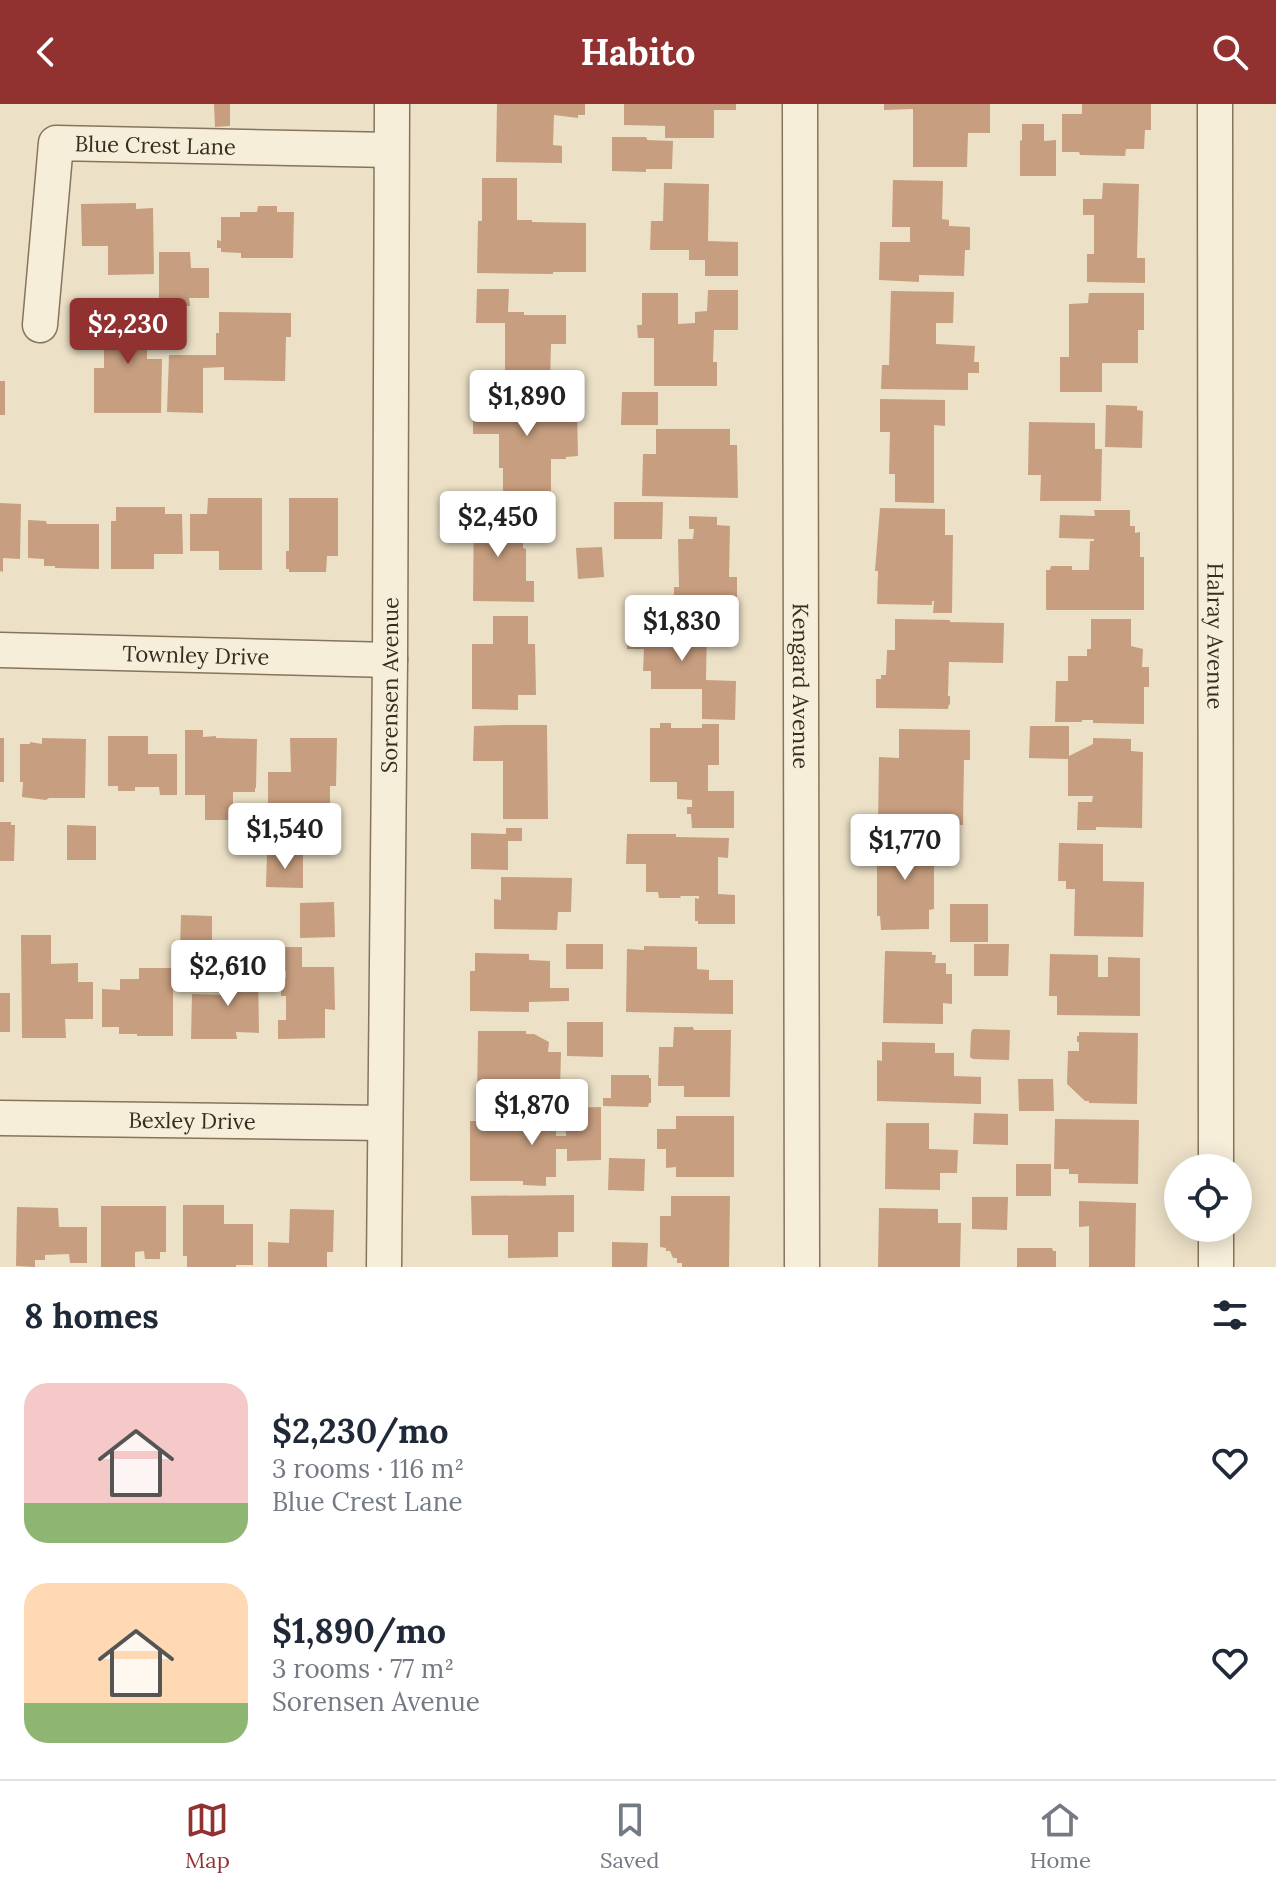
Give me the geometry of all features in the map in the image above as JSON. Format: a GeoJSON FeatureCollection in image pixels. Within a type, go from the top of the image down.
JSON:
{"type":"FeatureCollection","features":[{"type":"Feature","properties":{"kind":"street","name":"Sorensen Avenue"},"geometry":{"type":"LineString","coordinates":[[384,1267],[392,104]]}},
{"type":"Feature","properties":{"kind":"street","name":"Kengard Avenue"},"geometry":{"type":"LineString","coordinates":[[800,104],[802,1267]]}},
{"type":"Feature","properties":{"kind":"street","name":"Halray Avenue"},"geometry":{"type":"LineString","coordinates":[[1215,104],[1216,1154]]}},
{"type":"Feature","properties":{"kind":"street","name":"Blue Crest Lane"},"geometry":{"type":"LineString","coordinates":[[40,325],[56,143],[391,150]]}},
{"type":"Feature","properties":{"kind":"street","name":"Townley Drive"},"geometry":{"type":"LineString","coordinates":[[0,650],[390,660]]}},
{"type":"Feature","properties":{"kind":"street","name":"Bexley Drive"},"geometry":{"type":"LineString","coordinates":[[0,1118],[385,1123]]}},
{"type":"Feature","properties":{"kind":"street"},"geometry":{"type":"LineString","coordinates":[[1216,1242],[1216,1267]]}},
{"type":"Feature","properties":{"kind":"building"},"geometry":{"type":"Polygon","coordinates":[[[214,104],[230,104],[230,126],[215,127],[214,104]]]}},
{"type":"Feature","properties":{"kind":"building"},"geometry":{"type":"Polygon","coordinates":[[[497,104],[585,104],[585,115],[578,115],[578,118],[554,115],[553,145],[562,146],[562,163],[496,162],[497,104]]]}},
{"type":"Feature","properties":{"kind":"building"},"geometry":{"type":"Polygon","coordinates":[[[624,104],[736,104],[736,110],[714,110],[714,138],[665,138],[665,126],[624,125],[624,104]]]}},
{"type":"Feature","properties":{"kind":"building"},"geometry":{"type":"Polygon","coordinates":[[[884,104],[990,104],[990,133],[968,133],[967,167],[913,167],[913,109],[884,110],[884,104]]]}},
{"type":"Feature","properties":{"kind":"building"},"geometry":{"type":"Polygon","coordinates":[[[1082,104],[1151,104],[1151,130],[1145,130],[1144,149],[1126,149],[1125,156],[1062,152],[1062,114],[1082,114],[1082,104]]]}},
{"type":"Feature","properties":{"kind":"building"},"geometry":{"type":"Polygon","coordinates":[[[1022,124],[1044,124],[1044,141],[1056,140],[1056,176],[1020,176],[1022,124]]]}},
{"type":"Feature","properties":{"kind":"building"},"geometry":{"type":"Polygon","coordinates":[[[612,137],[673,141],[672,169],[612,171],[612,137]]]}},
{"type":"Feature","properties":{"kind":"building"},"geometry":{"type":"Polygon","coordinates":[[[482,178],[517,178],[517,220],[586,223],[586,272],[477,273],[482,178]]]}},
{"type":"Feature","properties":{"kind":"building"},"geometry":{"type":"Polygon","coordinates":[[[893,180],[943,181],[942,219],[949,220],[949,226],[970,227],[970,250],[965,250],[964,276],[919,275],[919,282],[879,280],[880,242],[910,242],[910,227],[892,227],[893,180]]]}},
{"type":"Feature","properties":{"kind":"building"},"geometry":{"type":"Polygon","coordinates":[[[664,183],[709,184],[708,241],[738,242],[738,276],[705,276],[705,260],[689,260],[689,250],[650,250],[651,221],[663,221],[664,183]]]}},
{"type":"Feature","properties":{"kind":"building"},"geometry":{"type":"Polygon","coordinates":[[[1103,183],[1139,184],[1137,258],[1145,258],[1145,283],[1087,282],[1087,254],[1094,254],[1094,215],[1083,215],[1083,199],[1102,199],[1103,183]]]}},
{"type":"Feature","properties":{"kind":"building"},"geometry":{"type":"Polygon","coordinates":[[[136,203],[136,209],[153,208],[154,274],[108,275],[108,246],[82,246],[81,204],[136,203]]]}},
{"type":"Feature","properties":{"kind":"building"},"geometry":{"type":"Polygon","coordinates":[[[258,206],[277,206],[277,212],[294,212],[293,258],[241,258],[241,253],[221,252],[221,248],[217,248],[217,240],[221,241],[221,217],[240,217],[240,212],[257,212],[258,206]]]}},
{"type":"Feature","properties":{"kind":"building"},"geometry":{"type":"Polygon","coordinates":[[[159,252],[190,252],[191,268],[209,268],[209,298],[189,298],[190,306],[179,306],[179,298],[159,298],[159,252]]]}},
{"type":"Feature","properties":{"kind":"building"},"geometry":{"type":"Polygon","coordinates":[[[477,289],[509,289],[508,312],[566,315],[566,344],[551,344],[550,382],[505,382],[505,323],[476,323],[477,289]]]}},
{"type":"Feature","properties":{"kind":"building"},"geometry":{"type":"Polygon","coordinates":[[[708,290],[738,290],[738,330],[714,330],[713,362],[717,362],[717,386],[654,386],[654,338],[638,338],[637,325],[642,325],[642,293],[678,293],[678,324],[695,323],[695,312],[707,311],[708,290]]]}},
{"type":"Feature","properties":{"kind":"building"},"geometry":{"type":"Polygon","coordinates":[[[891,291],[954,292],[953,323],[936,323],[936,344],[975,346],[974,362],[979,362],[979,373],[968,373],[968,390],[881,389],[882,365],[889,365],[891,291]]]}},
{"type":"Feature","properties":{"kind":"building"},"geometry":{"type":"Polygon","coordinates":[[[1089,293],[1144,293],[1144,330],[1138,330],[1138,363],[1102,363],[1102,392],[1060,392],[1060,357],[1069,357],[1069,304],[1088,303],[1089,293]]]}},
{"type":"Feature","properties":{"kind":"building"},"geometry":{"type":"Polygon","coordinates":[[[110,304],[147,304],[147,359],[162,359],[161,413],[94,413],[94,368],[104,368],[104,335],[110,335],[110,304]]]}},
{"type":"Feature","properties":{"kind":"building"},"geometry":{"type":"Polygon","coordinates":[[[219,312],[291,313],[291,337],[286,337],[285,381],[224,380],[224,367],[203,368],[203,413],[167,412],[169,355],[216,355],[219,312]]]}},
{"type":"Feature","properties":{"kind":"building"},"geometry":{"type":"Polygon","coordinates":[[[0,381],[5,381],[5,415],[0,415],[0,381]]]}},
{"type":"Feature","properties":{"kind":"building"},"geometry":{"type":"Polygon","coordinates":[[[622,392],[658,392],[658,425],[621,425],[622,392]]]}},
{"type":"Feature","properties":{"kind":"building"},"geometry":{"type":"Polygon","coordinates":[[[473,397],[552,397],[551,410],[577,410],[578,456],[551,459],[551,492],[503,492],[499,434],[473,434],[473,397]]]}},
{"type":"Feature","properties":{"kind":"building"},"geometry":{"type":"Polygon","coordinates":[[[880,399],[945,400],[945,426],[934,425],[934,503],[895,502],[895,474],[889,474],[890,432],[880,432],[880,399]]]}},
{"type":"Feature","properties":{"kind":"building"},"geometry":{"type":"Polygon","coordinates":[[[1106,405],[1137,406],[1137,410],[1143,411],[1142,448],[1105,447],[1106,405]]]}},
{"type":"Feature","properties":{"kind":"building"},"geometry":{"type":"Polygon","coordinates":[[[1029,422],[1095,423],[1095,449],[1102,449],[1101,501],[1040,501],[1041,475],[1028,475],[1029,422]]]}},
{"type":"Feature","properties":{"kind":"building"},"geometry":{"type":"Polygon","coordinates":[[[656,429],[730,429],[730,445],[737,445],[738,498],[642,496],[643,454],[656,454],[656,429]]]}},
{"type":"Feature","properties":{"kind":"building"},"geometry":{"type":"Polygon","coordinates":[[[208,498],[262,498],[262,570],[219,570],[219,551],[190,551],[190,514],[207,514],[208,498]]]}},
{"type":"Feature","properties":{"kind":"building"},"geometry":{"type":"Polygon","coordinates":[[[289,498],[338,498],[338,556],[327,556],[326,572],[289,572],[286,569],[289,498]]]}},
{"type":"Feature","properties":{"kind":"building"},"geometry":{"type":"Polygon","coordinates":[[[614,502],[663,502],[662,539],[614,539],[614,502]]]}},
{"type":"Feature","properties":{"kind":"building"},"geometry":{"type":"Polygon","coordinates":[[[0,503],[21,504],[20,559],[3,558],[3,572],[0,571],[0,503]]]}},
{"type":"Feature","properties":{"kind":"building"},"geometry":{"type":"Polygon","coordinates":[[[474,506],[509,506],[508,543],[523,543],[526,549],[526,581],[534,581],[534,602],[473,601],[474,506]]]}},
{"type":"Feature","properties":{"kind":"building"},"geometry":{"type":"Polygon","coordinates":[[[116,507],[165,507],[165,514],[182,514],[183,554],[154,554],[154,569],[111,569],[111,521],[116,521],[116,507]]]}},
{"type":"Feature","properties":{"kind":"building"},"geometry":{"type":"Polygon","coordinates":[[[880,508],[945,509],[945,535],[953,535],[952,613],[933,613],[934,601],[932,605],[877,604],[878,571],[875,571],[880,508]]]}},
{"type":"Feature","properties":{"kind":"building"},"geometry":{"type":"Polygon","coordinates":[[[1094,510],[1130,510],[1130,526],[1135,526],[1135,533],[1140,532],[1140,557],[1144,557],[1144,610],[1046,610],[1046,570],[1050,570],[1051,566],[1072,566],[1072,570],[1089,570],[1090,541],[1094,541],[1059,538],[1060,515],[1095,516],[1094,510]]]}},
{"type":"Feature","properties":{"kind":"building"},"geometry":{"type":"Polygon","coordinates":[[[689,516],[717,517],[717,525],[730,526],[729,577],[737,577],[737,607],[678,606],[674,587],[679,587],[678,539],[693,539],[694,529],[689,529],[689,516]]]}},
{"type":"Feature","properties":{"kind":"building"},"geometry":{"type":"Polygon","coordinates":[[[28,520],[46,521],[47,524],[99,524],[99,569],[55,568],[44,566],[44,559],[28,558],[28,520]]]}},
{"type":"Feature","properties":{"kind":"building"},"geometry":{"type":"Polygon","coordinates":[[[602,547],[604,577],[578,579],[576,548],[602,547]]]}},
{"type":"Feature","properties":{"kind":"building"},"geometry":{"type":"Polygon","coordinates":[[[493,616],[528,616],[528,644],[535,644],[536,695],[518,695],[518,710],[472,709],[472,644],[493,644],[493,616]]]}},
{"type":"Feature","properties":{"kind":"building"},"geometry":{"type":"Polygon","coordinates":[[[895,619],[1004,623],[1003,663],[949,662],[948,709],[876,708],[876,679],[886,675],[887,650],[895,650],[895,619]]]}},
{"type":"Feature","properties":{"kind":"building"},"geometry":{"type":"Polygon","coordinates":[[[1091,619],[1131,619],[1131,646],[1143,649],[1142,667],[1149,667],[1149,687],[1144,687],[1144,724],[1093,723],[1093,720],[1055,722],[1056,681],[1068,681],[1068,656],[1087,656],[1087,649],[1091,649],[1091,619]]]}},
{"type":"Feature","properties":{"kind":"building"},"geometry":{"type":"Polygon","coordinates":[[[644,620],[707,621],[706,680],[736,681],[735,720],[702,719],[702,689],[651,689],[651,671],[643,671],[644,649],[627,649],[627,623],[645,623],[644,620]]]}},
{"type":"Feature","properties":{"kind":"building"},"geometry":{"type":"Polygon","coordinates":[[[660,723],[671,723],[671,728],[702,728],[702,724],[719,724],[719,765],[708,765],[708,791],[734,791],[734,828],[692,828],[687,807],[692,807],[692,800],[677,799],[677,782],[650,782],[650,728],[660,728],[660,723]]]}},
{"type":"Feature","properties":{"kind":"building"},"geometry":{"type":"Polygon","coordinates":[[[547,725],[548,819],[503,819],[503,761],[473,761],[474,726],[547,725]]]}},
{"type":"Feature","properties":{"kind":"building"},"geometry":{"type":"Polygon","coordinates":[[[1030,726],[1069,726],[1069,756],[1093,744],[1093,738],[1131,739],[1131,751],[1143,752],[1142,828],[1096,827],[1096,830],[1077,830],[1078,802],[1092,802],[1093,796],[1068,796],[1068,759],[1029,758],[1030,726]]]}},
{"type":"Feature","properties":{"kind":"building"},"geometry":{"type":"Polygon","coordinates":[[[899,729],[970,730],[970,760],[964,760],[963,825],[878,824],[879,757],[899,758],[899,729]]]}},
{"type":"Feature","properties":{"kind":"building"},"geometry":{"type":"Polygon","coordinates":[[[185,730],[203,730],[203,737],[257,739],[255,792],[233,792],[233,820],[205,820],[205,795],[185,795],[185,730]]]}},
{"type":"Feature","properties":{"kind":"building"},"geometry":{"type":"Polygon","coordinates":[[[108,736],[148,736],[148,754],[177,754],[177,795],[160,795],[159,787],[118,791],[118,786],[108,786],[108,736]]]}},
{"type":"Feature","properties":{"kind":"building"},"geometry":{"type":"Polygon","coordinates":[[[0,738],[4,738],[4,782],[0,782],[0,738]]]}},
{"type":"Feature","properties":{"kind":"building"},"geometry":{"type":"Polygon","coordinates":[[[42,738],[86,739],[85,798],[46,800],[22,797],[20,744],[42,744],[42,738]]]}},
{"type":"Feature","properties":{"kind":"building"},"geometry":{"type":"Polygon","coordinates":[[[290,738],[337,738],[336,786],[330,786],[330,803],[336,803],[336,851],[268,850],[268,772],[291,772],[290,738]]]}},
{"type":"Feature","properties":{"kind":"building"},"geometry":{"type":"Polygon","coordinates":[[[0,822],[15,825],[14,861],[0,861],[0,822]]]}},
{"type":"Feature","properties":{"kind":"building"},"geometry":{"type":"Polygon","coordinates":[[[67,825],[96,826],[96,860],[67,860],[67,825]]]}},
{"type":"Feature","properties":{"kind":"building"},"geometry":{"type":"Polygon","coordinates":[[[506,828],[522,828],[522,841],[508,841],[508,870],[471,869],[471,833],[506,834],[506,828]]]}},
{"type":"Feature","properties":{"kind":"building"},"geometry":{"type":"Polygon","coordinates":[[[627,834],[729,838],[728,858],[718,857],[718,894],[735,895],[735,924],[698,924],[695,921],[695,898],[699,899],[699,896],[659,898],[658,892],[646,892],[646,864],[626,864],[627,834]]]}},
{"type":"Feature","properties":{"kind":"building"},"geometry":{"type":"Polygon","coordinates":[[[877,836],[930,836],[930,864],[934,864],[934,909],[929,910],[929,929],[881,930],[880,916],[877,916],[877,836]]]}},
{"type":"Feature","properties":{"kind":"building"},"geometry":{"type":"Polygon","coordinates":[[[1059,843],[1103,844],[1103,881],[1144,882],[1143,937],[1074,936],[1075,889],[1066,889],[1066,881],[1058,881],[1059,843]]]}},
{"type":"Feature","properties":{"kind":"building"},"geometry":{"type":"Polygon","coordinates":[[[267,854],[303,854],[303,888],[266,887],[267,854]]]}},
{"type":"Feature","properties":{"kind":"building"},"geometry":{"type":"Polygon","coordinates":[[[501,877],[572,878],[571,912],[558,912],[557,930],[494,929],[494,899],[501,900],[501,877]]]}},
{"type":"Feature","properties":{"kind":"building"},"geometry":{"type":"Polygon","coordinates":[[[334,902],[335,937],[300,938],[300,903],[334,902]]]}},
{"type":"Feature","properties":{"kind":"building"},"geometry":{"type":"Polygon","coordinates":[[[950,904],[988,904],[988,942],[950,942],[950,904]]]}},
{"type":"Feature","properties":{"kind":"building"},"geometry":{"type":"Polygon","coordinates":[[[181,915],[212,916],[212,951],[180,950],[181,915]]]}},
{"type":"Feature","properties":{"kind":"building"},"geometry":{"type":"Polygon","coordinates":[[[21,935],[51,935],[51,964],[78,963],[78,982],[93,982],[93,1019],[65,1019],[66,1038],[22,1038],[21,935]]]}},
{"type":"Feature","properties":{"kind":"building"},"geometry":{"type":"Polygon","coordinates":[[[566,944],[603,944],[603,969],[566,969],[566,944]]]}},
{"type":"Feature","properties":{"kind":"building"},"geometry":{"type":"Polygon","coordinates":[[[974,944],[1009,944],[1008,976],[974,976],[974,944]]]}},
{"type":"Feature","properties":{"kind":"building"},"geometry":{"type":"Polygon","coordinates":[[[644,946],[697,947],[697,969],[709,970],[709,980],[733,980],[733,1014],[626,1012],[627,949],[644,950],[644,946]]]}},
{"type":"Feature","properties":{"kind":"building"},"geometry":{"type":"Polygon","coordinates":[[[279,947],[302,947],[302,967],[334,967],[335,1010],[325,1009],[325,1038],[278,1039],[278,1020],[286,1020],[286,996],[281,996],[281,978],[286,978],[286,971],[279,971],[279,947]]]}},
{"type":"Feature","properties":{"kind":"building"},"geometry":{"type":"Polygon","coordinates":[[[885,951],[932,952],[936,955],[935,963],[946,963],[946,974],[952,974],[952,1004],[943,1003],[943,1024],[883,1023],[885,951]]]}},
{"type":"Feature","properties":{"kind":"building"},"geometry":{"type":"Polygon","coordinates":[[[475,953],[529,954],[529,960],[550,961],[550,988],[569,988],[569,1001],[529,1002],[529,1012],[470,1011],[470,971],[475,971],[475,953]]]}},
{"type":"Feature","properties":{"kind":"building"},"geometry":{"type":"Polygon","coordinates":[[[1050,954],[1098,955],[1098,977],[1108,977],[1108,957],[1140,958],[1140,1016],[1057,1015],[1057,996],[1049,996],[1050,954]]]}},
{"type":"Feature","properties":{"kind":"building"},"geometry":{"type":"Polygon","coordinates":[[[139,968],[173,968],[173,1036],[119,1034],[119,1027],[102,1027],[102,989],[120,990],[120,979],[139,979],[139,968]]]}},
{"type":"Feature","properties":{"kind":"building"},"geometry":{"type":"Polygon","coordinates":[[[222,971],[258,971],[259,1033],[236,1032],[237,1039],[191,1039],[192,994],[222,995],[222,971]]]}},
{"type":"Feature","properties":{"kind":"building"},"geometry":{"type":"Polygon","coordinates":[[[0,993],[10,993],[10,1032],[0,1032],[0,993]]]}},
{"type":"Feature","properties":{"kind":"building"},"geometry":{"type":"Polygon","coordinates":[[[567,1022],[603,1022],[603,1057],[567,1056],[567,1022]]]}},
{"type":"Feature","properties":{"kind":"building"},"geometry":{"type":"Polygon","coordinates":[[[674,1027],[731,1030],[730,1097],[684,1097],[684,1086],[658,1086],[659,1047],[673,1047],[674,1027]]]}},
{"type":"Feature","properties":{"kind":"building"},"geometry":{"type":"Polygon","coordinates":[[[973,1029],[1010,1030],[1009,1060],[970,1057],[973,1029]]]}},
{"type":"Feature","properties":{"kind":"building"},"geometry":{"type":"Polygon","coordinates":[[[478,1031],[526,1031],[526,1034],[534,1034],[549,1042],[548,1052],[561,1052],[560,1092],[537,1094],[537,1103],[477,1102],[478,1031]]]}},
{"type":"Feature","properties":{"kind":"building"},"geometry":{"type":"Polygon","coordinates":[[[1079,1032],[1138,1033],[1137,1104],[1089,1103],[1067,1084],[1068,1051],[1079,1051],[1079,1032]]]}},
{"type":"Feature","properties":{"kind":"building"},"geometry":{"type":"Polygon","coordinates":[[[882,1042],[935,1043],[935,1053],[954,1053],[954,1076],[981,1077],[981,1104],[877,1101],[877,1060],[882,1061],[882,1042]]]}},
{"type":"Feature","properties":{"kind":"building"},"geometry":{"type":"Polygon","coordinates":[[[611,1075],[649,1075],[651,1103],[648,1107],[603,1106],[603,1098],[611,1098],[611,1075]]]}},
{"type":"Feature","properties":{"kind":"building"},"geometry":{"type":"Polygon","coordinates":[[[1018,1079],[1053,1079],[1054,1111],[1019,1111],[1018,1079]]]}},
{"type":"Feature","properties":{"kind":"building"},"geometry":{"type":"Polygon","coordinates":[[[601,1107],[601,1160],[567,1161],[567,1149],[556,1149],[556,1177],[546,1177],[546,1186],[523,1185],[523,1181],[470,1181],[470,1121],[527,1121],[527,1128],[556,1129],[556,1136],[566,1136],[566,1108],[601,1107]]]}},
{"type":"Feature","properties":{"kind":"building"},"geometry":{"type":"Polygon","coordinates":[[[974,1113],[1008,1114],[1008,1145],[973,1144],[974,1113]]]}},
{"type":"Feature","properties":{"kind":"building"},"geometry":{"type":"Polygon","coordinates":[[[676,1116],[734,1116],[734,1177],[676,1177],[676,1167],[666,1168],[666,1149],[657,1149],[657,1129],[676,1129],[676,1116]]]}},
{"type":"Feature","properties":{"kind":"building"},"geometry":{"type":"Polygon","coordinates":[[[1055,1119],[1139,1120],[1138,1184],[1078,1183],[1078,1174],[1069,1174],[1069,1169],[1054,1169],[1055,1119]]]}},
{"type":"Feature","properties":{"kind":"building"},"geometry":{"type":"Polygon","coordinates":[[[886,1123],[929,1123],[929,1149],[958,1150],[957,1173],[940,1173],[940,1190],[885,1189],[886,1123]]]}},
{"type":"Feature","properties":{"kind":"building"},"geometry":{"type":"Polygon","coordinates":[[[609,1158],[645,1159],[644,1191],[608,1190],[609,1158]]]}},
{"type":"Feature","properties":{"kind":"building"},"geometry":{"type":"Polygon","coordinates":[[[1016,1164],[1051,1164],[1051,1196],[1016,1196],[1016,1164]]]}},
{"type":"Feature","properties":{"kind":"building"},"geometry":{"type":"Polygon","coordinates":[[[574,1195],[574,1232],[558,1232],[558,1257],[508,1258],[508,1235],[472,1235],[471,1196],[574,1195]]]}},
{"type":"Feature","properties":{"kind":"building"},"geometry":{"type":"Polygon","coordinates":[[[671,1196],[730,1196],[729,1267],[682,1267],[670,1251],[660,1247],[660,1216],[671,1216],[671,1196]]]}},
{"type":"Feature","properties":{"kind":"building"},"geometry":{"type":"Polygon","coordinates":[[[972,1197],[1008,1197],[1007,1230],[972,1229],[972,1197]]]}},
{"type":"Feature","properties":{"kind":"building"},"geometry":{"type":"Polygon","coordinates":[[[1079,1201],[1136,1203],[1135,1267],[1089,1267],[1089,1226],[1079,1227],[1079,1201]]]}},
{"type":"Feature","properties":{"kind":"building"},"geometry":{"type":"Polygon","coordinates":[[[183,1205],[224,1205],[224,1224],[253,1224],[253,1265],[187,1267],[187,1256],[183,1256],[183,1205]]]}},
{"type":"Feature","properties":{"kind":"building"},"geometry":{"type":"Polygon","coordinates":[[[101,1206],[166,1206],[166,1252],[160,1252],[160,1259],[145,1259],[144,1251],[135,1252],[135,1267],[101,1267],[101,1206]]]}},
{"type":"Feature","properties":{"kind":"building"},"geometry":{"type":"Polygon","coordinates":[[[17,1207],[58,1208],[59,1227],[87,1227],[87,1263],[70,1263],[69,1254],[45,1255],[45,1260],[35,1260],[35,1267],[16,1266],[17,1207]]]}},
{"type":"Feature","properties":{"kind":"building"},"geometry":{"type":"Polygon","coordinates":[[[879,1208],[938,1209],[938,1223],[961,1223],[960,1267],[878,1267],[879,1208]]]}},
{"type":"Feature","properties":{"kind":"building"},"geometry":{"type":"Polygon","coordinates":[[[290,1209],[334,1210],[333,1252],[327,1252],[327,1267],[268,1267],[268,1242],[289,1243],[290,1209]]]}},
{"type":"Feature","properties":{"kind":"building"},"geometry":{"type":"Polygon","coordinates":[[[612,1242],[648,1243],[647,1267],[612,1267],[612,1242]]]}},
{"type":"Feature","properties":{"kind":"building"},"geometry":{"type":"Polygon","coordinates":[[[1017,1248],[1052,1248],[1056,1251],[1056,1267],[1017,1267],[1017,1248]]]}}]}
